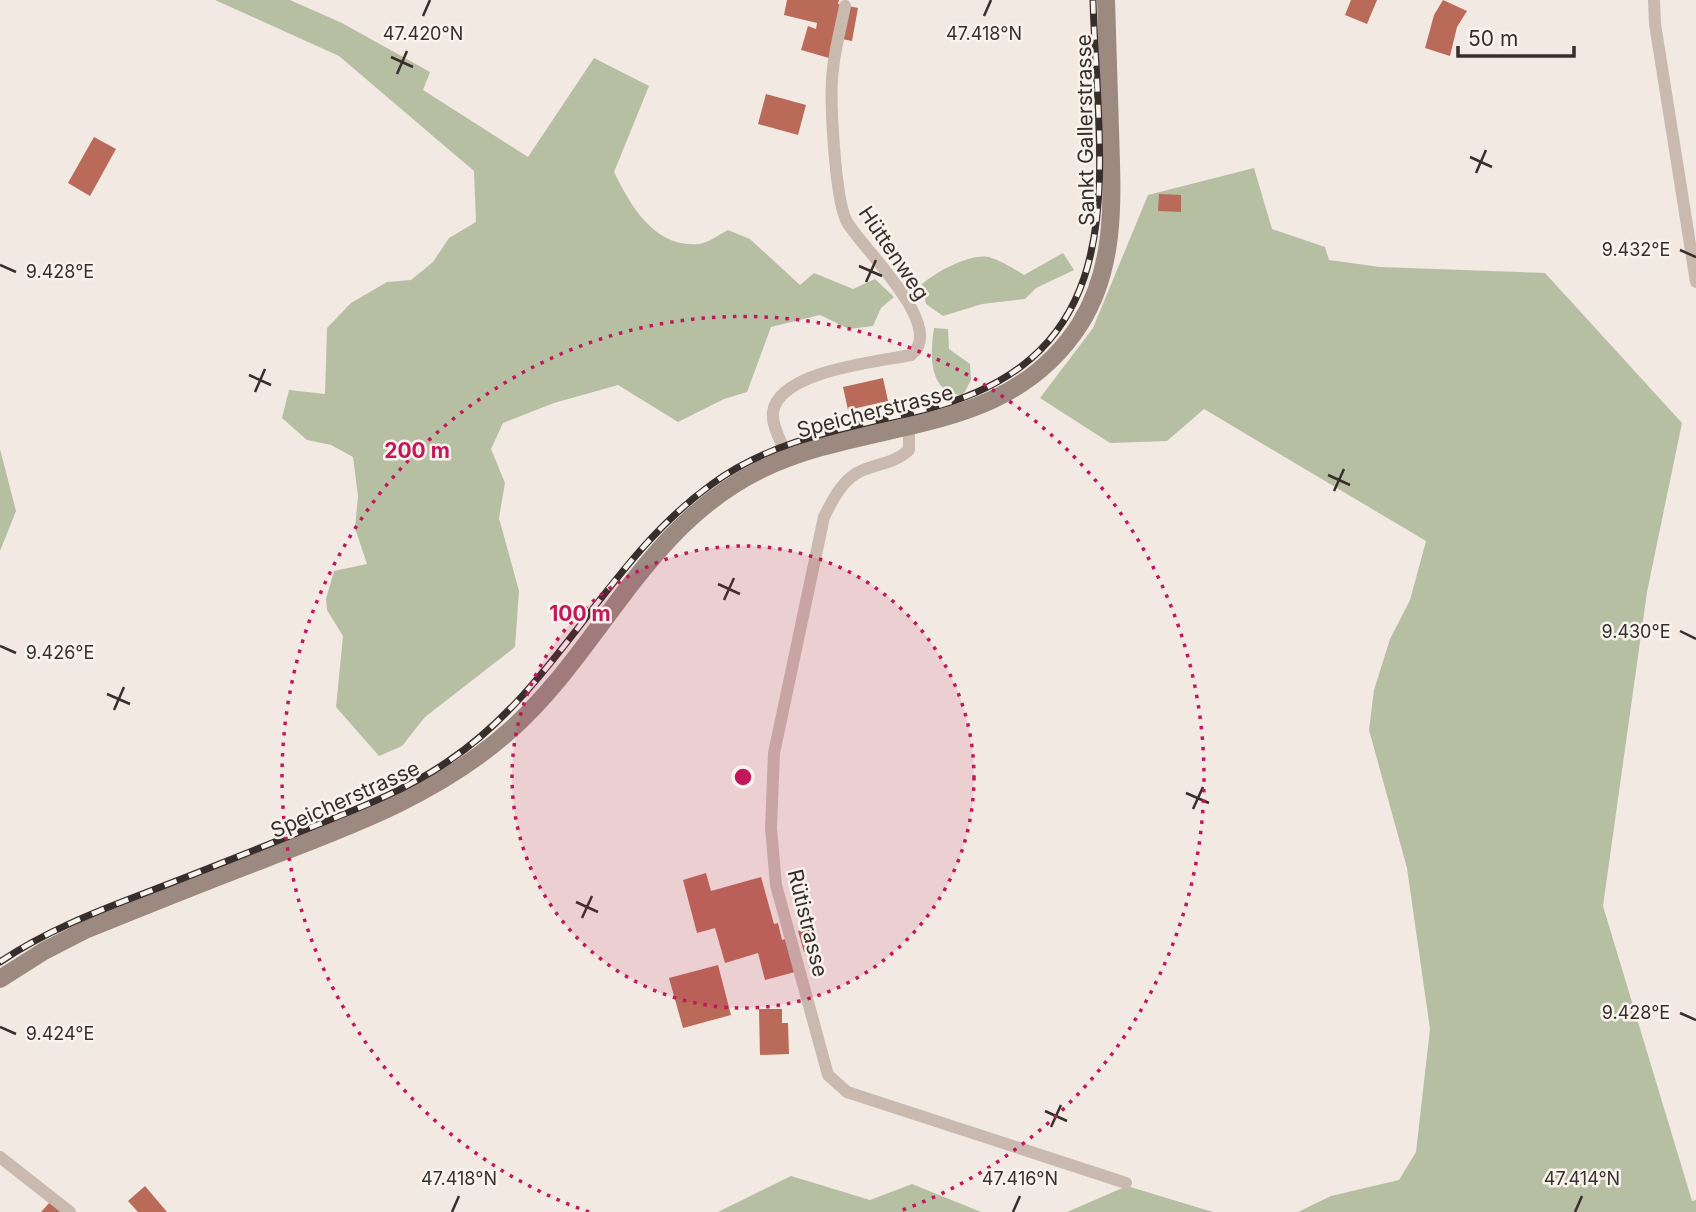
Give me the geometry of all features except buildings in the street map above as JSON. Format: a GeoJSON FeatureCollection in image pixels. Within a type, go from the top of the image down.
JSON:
{"type":"FeatureCollection","features":[{"type":"Feature","properties":{"kind":"main road","name":"Sankt Gallerstrasse"},"geometry":{"type":"LineString","coordinates":[[1093,298],[1104,268],[1111,227],[1106,0]]}},
{"type":"Feature","properties":{"kind":"main road","name":"Speicherstrasse"},"geometry":{"type":"LineString","coordinates":[[0,979],[44,951],[85,930],[382,813],[450,776],[510,730],[533,707],[641,568],[681,524],[728,489],[788,458],[854,437],[970,411],[1011,391],[1064,345],[1093,298]]}},
{"type":"Feature","properties":{"kind":"street"},"geometry":{"type":"LineString","coordinates":[[1654,0],[1655,24],[1696,282]]}},
{"type":"Feature","properties":{"kind":"street","name":"Hüttenweg"},"geometry":{"type":"LineString","coordinates":[[788,458],[773,416],[778,398],[788,387],[816,375],[911,355],[920,343],[917,323],[900,289],[853,231],[840,206],[832,72],[845,6]]}},
{"type":"Feature","properties":{"kind":"street","name":"Rütistrasse"},"geometry":{"type":"LineString","coordinates":[[909,426],[909,450],[898,460],[860,471],[847,481],[835,495],[824,517],[774,753],[771,828],[776,885],[828,1075],[847,1092],[1126,1183]]}},
{"type":"Feature","properties":{"kind":"street"},"geometry":{"type":"LineString","coordinates":[[0,1157],[70,1212]]}},
{"type":"Feature","properties":{"kind":"green space"},"geometry":{"type":"Polygon","coordinates":[[[215,0],[290,0],[342,23],[430,72],[423,90],[528,157],[594,58],[649,86],[614,172],[636,211],[657,232],[683,243],[699,244],[728,230],[750,239],[800,285],[814,273],[853,289],[875,279],[894,297],[881,308],[873,326],[849,329],[820,315],[771,327],[747,392],[724,399],[678,422],[618,385],[554,403],[503,423],[491,449],[505,483],[499,518],[519,591],[515,647],[425,717],[402,746],[379,756],[336,707],[343,636],[327,610],[326,599],[334,571],[367,564],[355,528],[358,496],[353,457],[331,445],[307,440],[282,418],[289,390],[325,394],[327,328],[351,303],[387,282],[411,280],[433,262],[449,238],[476,222],[474,171],[339,56],[215,0]]]}},
{"type":"Feature","properties":{"kind":"green space"},"geometry":{"type":"Polygon","coordinates":[[[1254,168],[1272,229],[1325,247],[1329,260],[1380,267],[1545,273],[1682,423],[1647,592],[1603,906],[1692,1201],[1696,1200],[1696,1212],[1298,1212],[1331,1196],[1399,1180],[1416,1152],[1430,1029],[1407,868],[1369,730],[1374,690],[1390,639],[1410,600],[1426,541],[1204,409],[1167,441],[1110,443],[1040,398],[1093,328],[1148,195],[1254,168]]]}},
{"type":"Feature","properties":{"kind":"green space"},"geometry":{"type":"Polygon","coordinates":[[[1063,253],[1074,270],[1036,288],[1025,299],[982,304],[943,316],[926,304],[922,284],[944,269],[963,261],[989,257],[1024,275],[1063,253]]]}},
{"type":"Feature","properties":{"kind":"green space"},"geometry":{"type":"Polygon","coordinates":[[[934,328],[948,329],[949,349],[970,364],[971,380],[963,395],[943,388],[937,380],[932,360],[934,328]]]}},
{"type":"Feature","properties":{"kind":"green space"},"geometry":{"type":"Polygon","coordinates":[[[0,449],[16,511],[0,551],[0,449]]]}},
{"type":"Feature","properties":{"kind":"green space"},"geometry":{"type":"Polygon","coordinates":[[[791,1176],[870,1200],[912,1184],[981,1212],[718,1212],[791,1176]]]}},
{"type":"Feature","properties":{"kind":"green space"},"geometry":{"type":"Polygon","coordinates":[[[1127,1186],[1213,1212],[1067,1212],[1127,1186]]]}},
{"type":"Feature","properties":{"kind":"railway"},"geometry":{"type":"LineString","coordinates":[[0,962],[70,923],[358,808],[430,773],[486,732],[520,698],[641,549],[675,515],[712,484],[736,468],[787,445],[840,429],[923,410],[993,384],[1042,348],[1074,303],[1092,250],[1099,192],[1093,0]]}}]}
